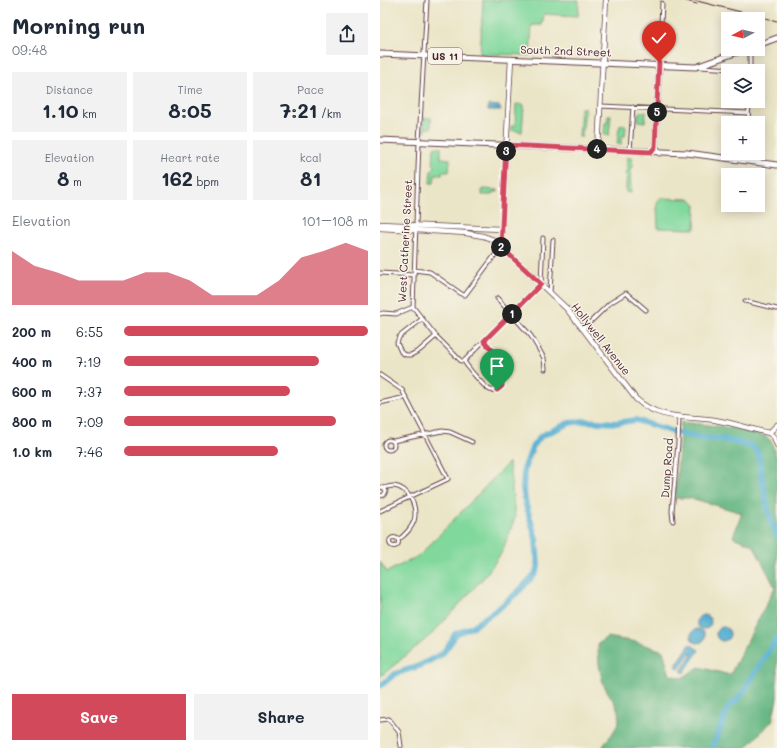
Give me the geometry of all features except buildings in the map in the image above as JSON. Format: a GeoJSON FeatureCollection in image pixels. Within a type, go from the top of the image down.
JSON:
{"type":"FeatureCollection","features":[{"type":"Feature","properties":{"kind":"main road"},"geometry":{"type":"LineString","coordinates":[[765,42],[777,38]]}},
{"type":"Feature","properties":{"kind":"main road","name":"South 2nd Street"},"geometry":{"type":"LineString","coordinates":[[380,54],[696,67]]}},
{"type":"Feature","properties":{"kind":"main road"},"geometry":{"type":"LineString","coordinates":[[696,67],[727,56]]}},
{"type":"Feature","properties":{"kind":"main road"},"geometry":{"type":"LineString","coordinates":[[651,152],[655,147],[659,66]]}},
{"type":"Feature","properties":{"kind":"main road"},"geometry":{"type":"LineString","coordinates":[[380,140],[630,150],[721,157]]}},
{"type":"Feature","properties":{"kind":"main road"},"geometry":{"type":"LineString","coordinates":[[655,147],[660,153]]}},
{"type":"Feature","properties":{"kind":"main road"},"geometry":{"type":"LineString","coordinates":[[747,160],[777,165]]}},
{"type":"Feature","properties":{"kind":"street","name":"West Catherine Street"},"geometry":{"type":"LineString","coordinates":[[380,314],[396,314],[413,307],[419,142],[427,0]]}},
{"type":"Feature","properties":{"kind":"street"},"geometry":{"type":"LineString","coordinates":[[598,149],[604,63],[606,0]]}},
{"type":"Feature","properties":{"kind":"street"},"geometry":{"type":"LineString","coordinates":[[659,66],[662,4]]}},
{"type":"Feature","properties":{"kind":"street"},"geometry":{"type":"LineString","coordinates":[[414,270],[430,272],[463,296],[501,247],[511,59]]}},
{"type":"Feature","properties":{"kind":"street","name":"South 2nd Street"},"geometry":{"type":"LineString","coordinates":[[696,67],[721,68]]}},
{"type":"Feature","properties":{"kind":"street"},"geometry":{"type":"LineString","coordinates":[[601,106],[748,113],[748,108]]}},
{"type":"Feature","properties":{"kind":"street"},"geometry":{"type":"LineString","coordinates":[[630,150],[633,107]]}},
{"type":"Feature","properties":{"kind":"street"},"geometry":{"type":"LineString","coordinates":[[380,224],[416,228]]}},
{"type":"Feature","properties":{"kind":"street"},"geometry":{"type":"LineString","coordinates":[[380,228],[502,229]]}},
{"type":"Feature","properties":{"kind":"street","name":"Hollywell Avenue"},"geometry":{"type":"LineString","coordinates":[[416,228],[483,236],[494,240],[566,308],[636,399],[650,410],[663,415],[723,422],[769,433]]}},
{"type":"Feature","properties":{"kind":"street"},"geometry":{"type":"LineString","coordinates":[[463,361],[541,284],[543,238]]}},
{"type":"Feature","properties":{"kind":"street"},"geometry":{"type":"LineString","coordinates":[[550,292],[553,240]]}},
{"type":"Feature","properties":{"kind":"street"},"geometry":{"type":"LineString","coordinates":[[380,273],[414,275]]}},
{"type":"Feature","properties":{"kind":"street"},"geometry":{"type":"LineString","coordinates":[[583,329],[610,303],[626,293],[646,310]]}},
{"type":"Feature","properties":{"kind":"street"},"geometry":{"type":"LineString","coordinates":[[497,298],[531,336],[544,358],[545,368]]}},
{"type":"Feature","properties":{"kind":"street"},"geometry":{"type":"LineString","coordinates":[[745,301],[777,309]]}},
{"type":"Feature","properties":{"kind":"street"},"geometry":{"type":"LineString","coordinates":[[413,307],[436,336],[463,361],[488,388],[494,390],[500,388],[502,382],[502,361],[484,341]]}},
{"type":"Feature","properties":{"kind":"street"},"geometry":{"type":"LineString","coordinates":[[422,319],[399,337],[397,343],[401,352],[406,355],[415,353],[436,336]]}},
{"type":"Feature","properties":{"kind":"street"},"geometry":{"type":"LineString","coordinates":[[380,375],[402,390],[448,479],[380,512]]}},
{"type":"Feature","properties":{"kind":"street"},"geometry":{"type":"LineString","coordinates":[[380,403],[406,397]]}},
{"type":"Feature","properties":{"kind":"street","name":"Dump Road"},"geometry":{"type":"LineString","coordinates":[[673,520],[672,511],[679,417]]}},
{"type":"Feature","properties":{"kind":"street"},"geometry":{"type":"LineString","coordinates":[[777,425],[769,433],[774,437],[777,445]]}},
{"type":"Feature","properties":{"kind":"street"},"geometry":{"type":"LineString","coordinates":[[392,441],[442,431],[450,432],[472,442]]}},
{"type":"Feature","properties":{"kind":"street"},"geometry":{"type":"LineString","coordinates":[[380,486],[384,488],[393,486],[402,489],[410,497],[414,507],[414,522],[410,530],[398,540]]}},
{"type":"Feature","properties":{"kind":"street"},"geometry":{"type":"LineString","coordinates":[[380,496],[385,494],[386,490],[384,488]]}},
{"type":"Feature","properties":{"kind":"street"},"geometry":{"type":"LineString","coordinates":[[380,720],[389,719],[399,732],[401,746]]}},
{"type":"Feature","properties":{"kind":"green space"},"geometry":{"type":"Polygon","coordinates":[[[483,0],[579,0],[578,16],[544,14],[542,25],[532,25],[530,55],[480,54],[483,0]]]}},
{"type":"Feature","properties":{"kind":"green space"},"geometry":{"type":"Polygon","coordinates":[[[516,104],[524,105],[522,132],[511,130],[511,126],[515,126],[516,104]]]}},
{"type":"Feature","properties":{"kind":"green space"},"geometry":{"type":"Polygon","coordinates":[[[581,108],[585,108],[582,137],[579,137],[581,108]]]}},
{"type":"Feature","properties":{"kind":"green space"},"geometry":{"type":"Polygon","coordinates":[[[639,112],[646,112],[645,122],[638,121],[639,112]]]}},
{"type":"Feature","properties":{"kind":"green space"},"geometry":{"type":"Polygon","coordinates":[[[608,115],[611,115],[609,135],[604,135],[605,123],[607,123],[608,115]]]}},
{"type":"Feature","properties":{"kind":"green space"},"geometry":{"type":"Polygon","coordinates":[[[424,118],[431,118],[431,128],[425,128],[425,132],[423,132],[424,118]]]}},
{"type":"Feature","properties":{"kind":"green space"},"geometry":{"type":"Polygon","coordinates":[[[620,125],[626,126],[625,136],[621,137],[621,145],[617,144],[620,125]]]}},
{"type":"Feature","properties":{"kind":"green space"},"geometry":{"type":"Polygon","coordinates":[[[434,147],[441,147],[441,158],[450,159],[449,172],[442,172],[442,175],[435,175],[434,183],[430,183],[431,171],[435,166],[433,164],[434,147]]]}},
{"type":"Feature","properties":{"kind":"green space"},"geometry":{"type":"Polygon","coordinates":[[[627,158],[632,158],[632,167],[630,168],[631,193],[626,192],[627,158]]]}},
{"type":"Feature","properties":{"kind":"green space"},"geometry":{"type":"Polygon","coordinates":[[[482,189],[498,190],[498,192],[493,192],[493,195],[482,195],[482,189]]]}},
{"type":"Feature","properties":{"kind":"green space"},"geometry":{"type":"Polygon","coordinates":[[[660,198],[691,199],[696,205],[695,229],[658,228],[657,204],[660,198]]]}},
{"type":"Feature","properties":{"kind":"green space"},"geometry":{"type":"Polygon","coordinates":[[[681,422],[742,430],[764,436],[770,440],[777,458],[777,698],[772,721],[746,748],[602,748],[618,723],[619,714],[602,680],[599,664],[598,644],[607,637],[636,642],[663,651],[670,675],[682,678],[699,667],[730,675],[775,587],[753,545],[733,537],[742,513],[691,498],[675,498],[681,422]]]}},
{"type":"Feature","properties":{"kind":"green space"},"geometry":{"type":"Polygon","coordinates":[[[509,462],[515,518],[502,552],[486,575],[433,633],[380,677],[380,562],[387,572],[420,555],[509,462]]]}},
{"type":"Feature","properties":{"kind":"water"},"geometry":{"type":"Polygon","coordinates":[[[488,105],[499,106],[501,110],[488,110],[488,105]]]}},
{"type":"Feature","properties":{"kind":"water"},"geometry":{"type":"Polygon","coordinates":[[[704,615],[709,617],[711,622],[709,627],[704,629],[699,627],[697,622],[699,617],[704,615]]]}},
{"type":"Feature","properties":{"kind":"water"},"geometry":{"type":"Polygon","coordinates":[[[723,627],[728,629],[730,634],[728,639],[723,641],[718,639],[716,634],[718,629],[723,627]]]}},
{"type":"Feature","properties":{"kind":"water"},"geometry":{"type":"Polygon","coordinates":[[[698,629],[703,631],[705,636],[703,641],[698,643],[693,641],[691,636],[693,631],[698,629]]]}},
{"type":"Feature","properties":{"kind":"water"},"geometry":{"type":"Polygon","coordinates":[[[690,644],[699,650],[684,673],[681,671],[692,653],[690,652],[679,669],[675,667],[690,644]]]}},
{"type":"Feature","properties":{"kind":"waterway"},"geometry":{"type":"LineString","coordinates":[[380,686],[395,674],[419,666],[442,654],[455,634],[472,627],[498,609],[520,590],[535,574],[538,567],[536,539],[526,505],[523,488],[524,469],[533,446],[541,436],[569,423],[582,421],[616,423],[636,420],[674,432],[702,438],[722,439],[751,446],[758,452],[767,505],[777,536]]}},
{"type":"Feature","properties":{"kind":"waterway"},"geometry":{"type":"LineString","coordinates":[[712,748],[730,705],[740,697],[777,638]]}},
{"type":"Feature","properties":{"kind":"railway"},"geometry":{"type":"LineString","coordinates":[[683,0],[697,4]]}},
{"type":"Feature","properties":{"kind":"railway"},"geometry":{"type":"LineString","coordinates":[[693,0],[777,21]]}},
{"type":"Feature","properties":{"kind":"route"},"geometry":{"type":"LineString","coordinates":[[497,390],[502,386],[503,364],[500,357],[484,341],[541,284],[501,247],[506,145],[651,152],[655,147],[659,62]]}}]}
